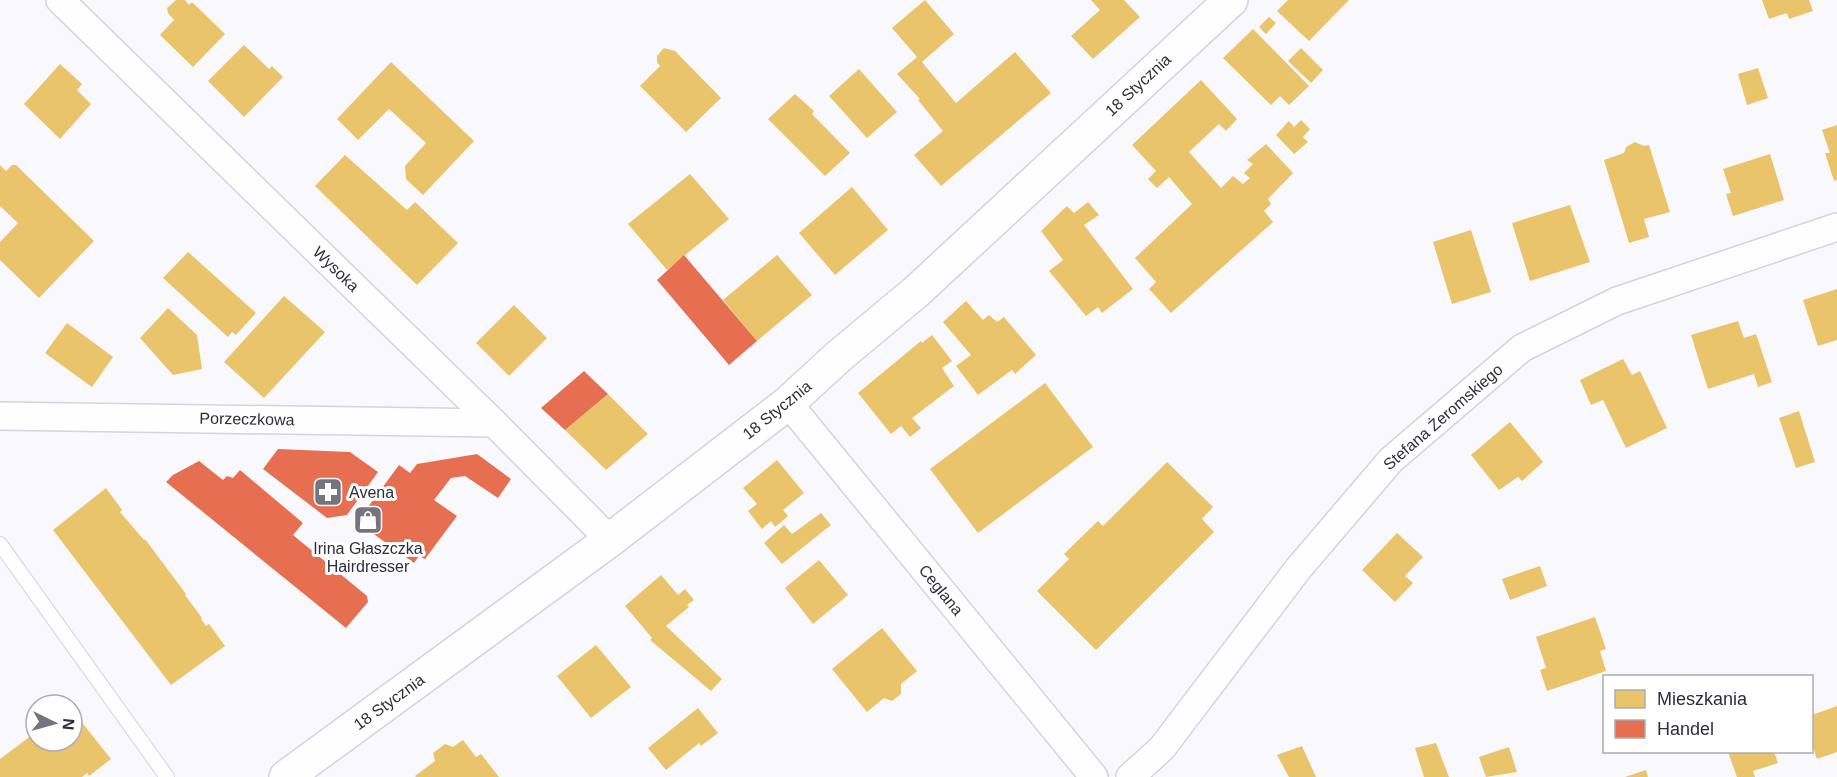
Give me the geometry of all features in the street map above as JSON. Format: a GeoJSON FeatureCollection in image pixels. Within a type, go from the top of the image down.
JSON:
{"type":"FeatureCollection","features":[{"type":"Feature","properties":{"kind":"street","name":"Wysoka"},"geometry":{"type":"LineString","coordinates":[[60,0],[494,423],[610,540]]}},
{"type":"Feature","properties":{"kind":"street","name":"18 Stycznia"},"geometry":{"type":"LineString","coordinates":[[286,777],[610,540],[788,403],[838,357],[917,291],[1231,0]]}},
{"type":"Feature","properties":{"kind":"street","name":"Stefana Żeromskiego"},"geometry":{"type":"LineString","coordinates":[[1130,777],[1162,748],[1298,569],[1390,460],[1522,348],[1617,301],[1837,227]]}},
{"type":"Feature","properties":{"kind":"street","name":"Ceglana"},"geometry":{"type":"LineString","coordinates":[[788,403],[1094,777]]}},
{"type":"Feature","properties":{"kind":"street","name":"Porzeczkowa"},"geometry":{"type":"LineString","coordinates":[[0,416],[494,423]]}},
{"type":"Feature","properties":{"kind":"lane"},"geometry":{"type":"LineString","coordinates":[[0,544],[167,777]]}},
{"type":"Feature","properties":{"kind":"building: Mieszkania"},"geometry":{"type":"Polygon","coordinates":[[[176,0],[185,0],[189,5],[192,2],[225,34],[193,67],[160,35],[174,20],[167,8],[176,0]]]}},
{"type":"Feature","properties":{"kind":"building: Mieszkania"},"geometry":{"type":"Polygon","coordinates":[[[925,0],[954,34],[922,62],[956,103],[1015,52],[1051,93],[941,186],[914,155],[943,131],[918,100],[920,99],[897,74],[917,57],[892,28],[925,0]]]}},
{"type":"Feature","properties":{"kind":"building: Mieszkania"},"geometry":{"type":"Polygon","coordinates":[[[1091,0],[1124,0],[1140,17],[1093,59],[1071,36],[1100,10],[1091,0]]]}},
{"type":"Feature","properties":{"kind":"building: Mieszkania"},"geometry":{"type":"Polygon","coordinates":[[[1288,0],[1349,0],[1309,41],[1277,11],[1288,0]]]}},
{"type":"Feature","properties":{"kind":"building: Mieszkania"},"geometry":{"type":"Polygon","coordinates":[[[1762,0],[1809,0],[1813,11],[1789,19],[1787,13],[1769,19],[1762,0]]]}},
{"type":"Feature","properties":{"kind":"building: Mieszkania"},"geometry":{"type":"Polygon","coordinates":[[[1269,17],[1276,23],[1266,34],[1259,27],[1269,17]]]}},
{"type":"Feature","properties":{"kind":"building: Mieszkania"},"geometry":{"type":"Polygon","coordinates":[[[1253,29],[1309,86],[1289,105],[1280,96],[1271,105],[1223,58],[1253,29]]]}},
{"type":"Feature","properties":{"kind":"building: Mieszkania"},"geometry":{"type":"Polygon","coordinates":[[[244,45],[269,69],[272,66],[283,77],[244,117],[208,81],[244,45]]]}},
{"type":"Feature","properties":{"kind":"building: Mieszkania"},"geometry":{"type":"Polygon","coordinates":[[[664,48],[675,51],[721,98],[686,132],[640,86],[660,66],[657,56],[664,48]]]}},
{"type":"Feature","properties":{"kind":"building: Mieszkania"},"geometry":{"type":"Polygon","coordinates":[[[1301,48],[1323,70],[1311,83],[1288,61],[1301,48]]]}},
{"type":"Feature","properties":{"kind":"building: Mieszkania"},"geometry":{"type":"Polygon","coordinates":[[[391,62],[474,141],[423,195],[406,179],[405,166],[426,143],[389,109],[358,140],[337,119],[391,62]]]}},
{"type":"Feature","properties":{"kind":"building: Mieszkania"},"geometry":{"type":"Polygon","coordinates":[[[60,64],[82,84],[77,90],[91,104],[60,139],[24,104],[60,64]]]}},
{"type":"Feature","properties":{"kind":"building: Mieszkania"},"geometry":{"type":"Polygon","coordinates":[[[1758,68],[1768,98],[1747,105],[1738,74],[1758,68]]]}},
{"type":"Feature","properties":{"kind":"building: Mieszkania"},"geometry":{"type":"Polygon","coordinates":[[[859,69],[897,112],[867,138],[829,96],[859,69]]]}},
{"type":"Feature","properties":{"kind":"building: Mieszkania"},"geometry":{"type":"Polygon","coordinates":[[[1201,80],[1237,119],[1226,131],[1219,124],[1189,152],[1221,188],[1233,176],[1243,184],[1250,178],[1244,173],[1253,164],[1247,160],[1266,144],[1293,173],[1268,199],[1271,204],[1264,211],[1273,222],[1171,313],[1149,289],[1156,282],[1135,258],[1192,204],[1169,177],[1157,188],[1148,179],[1156,171],[1132,145],[1201,80]]]}},
{"type":"Feature","properties":{"kind":"building: Mieszkania"},"geometry":{"type":"Polygon","coordinates":[[[795,94],[814,111],[812,114],[850,153],[825,176],[768,119],[795,94]]]}},
{"type":"Feature","properties":{"kind":"building: Mieszkania"},"geometry":{"type":"Polygon","coordinates":[[[1301,120],[1310,129],[1303,137],[1308,142],[1294,154],[1276,135],[1289,121],[1294,127],[1301,120]]]}},
{"type":"Feature","properties":{"kind":"building: Mieszkania"},"geometry":{"type":"Polygon","coordinates":[[[1837,125],[1837,180],[1834,181],[1825,153],[1830,153],[1822,130],[1837,125]]]}},
{"type":"Feature","properties":{"kind":"building: Mieszkania"},"geometry":{"type":"Polygon","coordinates":[[[1635,142],[1644,146],[1649,145],[1670,212],[1644,219],[1649,237],[1629,243],[1604,160],[1624,153],[1626,147],[1635,142]]]}},
{"type":"Feature","properties":{"kind":"building: Mieszkania"},"geometry":{"type":"Polygon","coordinates":[[[1770,154],[1784,200],[1733,216],[1726,194],[1731,193],[1723,169],[1770,154]]]}},
{"type":"Feature","properties":{"kind":"building: Mieszkania"},"geometry":{"type":"Polygon","coordinates":[[[345,155],[407,210],[415,202],[458,243],[417,285],[315,186],[345,155]]]}},
{"type":"Feature","properties":{"kind":"building: Mieszkania"},"geometry":{"type":"Polygon","coordinates":[[[0,165],[6,171],[12,165],[16,165],[94,241],[39,298],[0,260],[0,242],[18,223],[0,206],[0,165]]]}},
{"type":"Feature","properties":{"kind":"building: Mieszkania"},"geometry":{"type":"Polygon","coordinates":[[[690,174],[729,219],[667,270],[628,224],[690,174]]]}},
{"type":"Feature","properties":{"kind":"building: Mieszkania"},"geometry":{"type":"Polygon","coordinates":[[[852,187],[888,230],[835,275],[799,233],[852,187]]]}},
{"type":"Feature","properties":{"kind":"building: Mieszkania"},"geometry":{"type":"Polygon","coordinates":[[[1088,202],[1099,215],[1084,225],[1133,289],[1102,313],[1098,307],[1086,316],[1049,271],[1063,260],[1041,231],[1067,206],[1074,213],[1088,202]]]}},
{"type":"Feature","properties":{"kind":"building: Mieszkania"},"geometry":{"type":"Polygon","coordinates":[[[1570,205],[1590,262],[1530,281],[1512,223],[1570,205]]]}},
{"type":"Feature","properties":{"kind":"building: Mieszkania"},"geometry":{"type":"Polygon","coordinates":[[[1471,230],[1491,292],[1452,304],[1433,242],[1471,230]]]}},
{"type":"Feature","properties":{"kind":"building: Mieszkania"},"geometry":{"type":"Polygon","coordinates":[[[188,252],[256,313],[236,335],[232,332],[228,337],[163,278],[188,252]]]}},
{"type":"Feature","properties":{"kind":"building: Mieszkania"},"geometry":{"type":"Polygon","coordinates":[[[777,255],[812,295],[757,341],[723,300],[777,255]]]}},
{"type":"Feature","properties":{"kind":"building: Mieszkania"},"geometry":{"type":"Polygon","coordinates":[[[1837,289],[1837,340],[1818,346],[1803,300],[1837,289]]]}},
{"type":"Feature","properties":{"kind":"building: Mieszkania"},"geometry":{"type":"Polygon","coordinates":[[[284,296],[325,332],[264,398],[224,362],[284,296]]]}},
{"type":"Feature","properties":{"kind":"building: Mieszkania"},"geometry":{"type":"Polygon","coordinates":[[[966,301],[983,320],[989,315],[997,322],[1004,317],[1036,355],[1015,374],[1012,370],[978,395],[956,366],[971,355],[943,322],[966,301]]]}},
{"type":"Feature","properties":{"kind":"building: Mieszkania"},"geometry":{"type":"Polygon","coordinates":[[[514,305],[547,338],[509,376],[476,343],[514,305]]]}},
{"type":"Feature","properties":{"kind":"building: Mieszkania"},"geometry":{"type":"Polygon","coordinates":[[[168,308],[197,335],[202,369],[173,375],[140,338],[168,308]]]}},
{"type":"Feature","properties":{"kind":"building: Mieszkania"},"geometry":{"type":"Polygon","coordinates":[[[1738,321],[1744,338],[1756,334],[1772,382],[1758,387],[1754,374],[1708,389],[1691,335],[1738,321]]]}},
{"type":"Feature","properties":{"kind":"building: Mieszkania"},"geometry":{"type":"Polygon","coordinates":[[[67,323],[113,357],[92,387],[45,353],[67,323]]]}},
{"type":"Feature","properties":{"kind":"building: Mieszkania"},"geometry":{"type":"Polygon","coordinates":[[[932,335],[952,361],[942,368],[954,386],[912,418],[921,428],[910,437],[901,426],[891,434],[858,393],[921,341],[922,343],[932,335]]]}},
{"type":"Feature","properties":{"kind":"building: Mieszkania"},"geometry":{"type":"Polygon","coordinates":[[[1623,359],[1632,375],[1640,371],[1667,428],[1626,448],[1603,400],[1591,405],[1580,380],[1623,359]]]}},
{"type":"Feature","properties":{"kind":"building: Mieszkania"},"geometry":{"type":"Polygon","coordinates":[[[1045,383],[1093,447],[978,533],[930,469],[1045,383]]]}},
{"type":"Feature","properties":{"kind":"building: Mieszkania"},"geometry":{"type":"Polygon","coordinates":[[[608,394],[648,434],[606,470],[565,430],[608,394]]]}},
{"type":"Feature","properties":{"kind":"building: Mieszkania"},"geometry":{"type":"Polygon","coordinates":[[[1799,411],[1815,462],[1796,468],[1779,418],[1799,411]]]}},
{"type":"Feature","properties":{"kind":"building: Mieszkania"},"geometry":{"type":"Polygon","coordinates":[[[1510,422],[1543,462],[1522,481],[1518,477],[1499,490],[1471,455],[1510,422]]]}},
{"type":"Feature","properties":{"kind":"building: Mieszkania"},"geometry":{"type":"Polygon","coordinates":[[[777,460],[804,493],[783,510],[788,516],[775,527],[771,521],[762,529],[748,511],[757,504],[743,488],[777,460]]]}},
{"type":"Feature","properties":{"kind":"building: Mieszkania"},"geometry":{"type":"Polygon","coordinates":[[[1167,462],[1213,507],[1202,519],[1214,532],[1096,650],[1037,591],[1069,559],[1064,554],[1098,521],[1103,526],[1167,462]]]}},
{"type":"Feature","properties":{"kind":"building: Mieszkania"},"geometry":{"type":"Polygon","coordinates":[[[106,488],[122,510],[120,512],[145,539],[186,594],[206,626],[209,624],[225,646],[171,685],[53,530],[106,488]]]}},
{"type":"Feature","properties":{"kind":"building: Mieszkania"},"geometry":{"type":"Polygon","coordinates":[[[821,513],[831,525],[782,564],[764,543],[784,525],[792,534],[821,513]]]}},
{"type":"Feature","properties":{"kind":"building: Mieszkania"},"geometry":{"type":"Polygon","coordinates":[[[1397,533],[1423,557],[1405,576],[1413,583],[1395,602],[1362,570],[1397,533]]]}},
{"type":"Feature","properties":{"kind":"building: Mieszkania"},"geometry":{"type":"Polygon","coordinates":[[[819,560],[848,595],[813,624],[785,588],[819,560]]]}},
{"type":"Feature","properties":{"kind":"building: Mieszkania"},"geometry":{"type":"Polygon","coordinates":[[[1540,566],[1547,586],[1510,600],[1502,579],[1540,566]]]}},
{"type":"Feature","properties":{"kind":"building: Mieszkania"},"geometry":{"type":"Polygon","coordinates":[[[661,575],[678,595],[685,589],[694,600],[666,626],[722,679],[711,691],[650,640],[652,638],[625,606],[661,575]]]}},
{"type":"Feature","properties":{"kind":"building: Mieszkania"},"geometry":{"type":"Polygon","coordinates":[[[1595,617],[1606,649],[1600,651],[1606,671],[1547,691],[1540,670],[1546,668],[1536,637],[1595,617]]]}},
{"type":"Feature","properties":{"kind":"building: Mieszkania"},"geometry":{"type":"Polygon","coordinates":[[[882,628],[917,671],[901,684],[901,694],[892,701],[884,698],[867,712],[832,669],[882,628]]]}},
{"type":"Feature","properties":{"kind":"building: Mieszkania"},"geometry":{"type":"Polygon","coordinates":[[[596,645],[631,687],[591,718],[557,676],[596,645]]]}},
{"type":"Feature","properties":{"kind":"building: Mieszkania"},"geometry":{"type":"Polygon","coordinates":[[[1837,706],[1837,752],[1817,759],[1813,747],[1813,715],[1837,706]]]}},
{"type":"Feature","properties":{"kind":"building: Mieszkania"},"geometry":{"type":"Polygon","coordinates":[[[698,708],[718,733],[701,746],[699,743],[666,770],[648,748],[698,708]]]}},
{"type":"Feature","properties":{"kind":"building: Mieszkania"},"geometry":{"type":"Polygon","coordinates":[[[84,725],[111,759],[89,776],[87,773],[82,777],[0,777],[0,759],[24,741],[24,753],[84,753],[84,725]]]}},
{"type":"Feature","properties":{"kind":"building: Mieszkania"},"geometry":{"type":"Polygon","coordinates":[[[463,740],[476,757],[481,754],[499,777],[415,776],[435,761],[433,753],[445,744],[453,747],[463,740]]]}},
{"type":"Feature","properties":{"kind":"building: Mieszkania"},"geometry":{"type":"Polygon","coordinates":[[[1436,743],[1449,777],[1424,777],[1415,748],[1436,743]]]}},
{"type":"Feature","properties":{"kind":"building: Mieszkania"},"geometry":{"type":"Polygon","coordinates":[[[1302,746],[1316,777],[1289,777],[1277,755],[1302,746]]]}},
{"type":"Feature","properties":{"kind":"building: Mieszkania"},"geometry":{"type":"Polygon","coordinates":[[[1509,747],[1517,772],[1486,777],[1479,757],[1509,747]]]}},
{"type":"Feature","properties":{"kind":"building: Mieszkania"},"geometry":{"type":"Polygon","coordinates":[[[1728,753],[1774,753],[1778,763],[1753,771],[1755,777],[1737,777],[1728,753]]]}},
{"type":"Feature","properties":{"kind":"building: Mieszkania"},"geometry":{"type":"Polygon","coordinates":[[[1646,770],[1648,777],[1625,777],[1646,770]]]}},
{"type":"Feature","properties":{"kind":"building: Handel"},"geometry":{"type":"Polygon","coordinates":[[[684,255],[757,341],[729,365],[657,280],[684,255]]]}},
{"type":"Feature","properties":{"kind":"building: Handel"},"geometry":{"type":"Polygon","coordinates":[[[584,371],[608,394],[565,430],[541,408],[584,371]]]}},
{"type":"Feature","properties":{"kind":"building: Handel"},"geometry":{"type":"Polygon","coordinates":[[[278,449],[350,452],[378,472],[347,515],[327,518],[263,469],[278,449]]]}},
{"type":"Feature","properties":{"kind":"building: Handel"},"geometry":{"type":"Polygon","coordinates":[[[477,454],[511,479],[498,498],[465,476],[451,478],[434,500],[457,516],[425,559],[419,556],[414,563],[357,522],[399,465],[410,473],[417,464],[477,454]]]}},
{"type":"Feature","properties":{"kind":"building: Handel"},"geometry":{"type":"Polygon","coordinates":[[[199,461],[223,480],[227,476],[233,478],[240,470],[303,523],[293,535],[367,596],[368,602],[346,628],[166,482],[173,475],[199,461]]]}},
{"type":"Feature","properties":{"kind":"place","name":"Avena"},"geometry":{"type":"Point","coordinates":[328,492]}},
{"type":"Feature","properties":{"kind":"place","name":"Irina Głaszczka Hairdresser"},"geometry":{"type":"Point","coordinates":[368,520]}}]}
